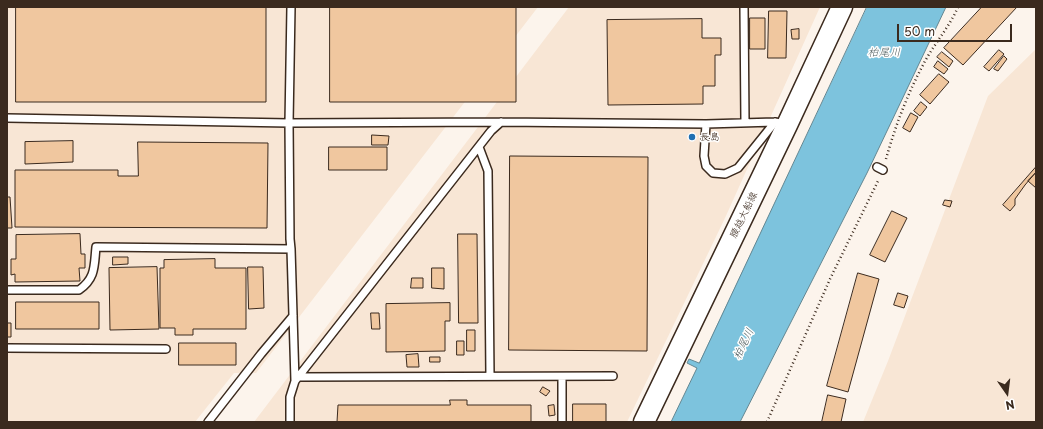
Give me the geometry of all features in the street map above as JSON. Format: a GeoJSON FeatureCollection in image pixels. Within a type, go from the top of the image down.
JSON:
{"type":"FeatureCollection","features":[{"type":"Feature","properties":{"kind":"main road","name":"腰越大船線"},"geometry":{"type":"LineString","coordinates":[[644,422],[781,123],[842,7]]}},
{"type":"Feature","properties":{"kind":"lane"},"geometry":{"type":"LineString","coordinates":[[291,7],[289,123],[290,239],[297,379]]}},
{"type":"Feature","properties":{"kind":"lane"},"geometry":{"type":"LineString","coordinates":[[744,7],[745,123]]}},
{"type":"Feature","properties":{"kind":"lane"},"geometry":{"type":"LineString","coordinates":[[7,118],[289,123],[781,123]]}},
{"type":"Feature","properties":{"kind":"lane"},"geometry":{"type":"LineString","coordinates":[[290,422],[290,397],[297,379],[478,147],[491,131],[502,122]]}},
{"type":"Feature","properties":{"kind":"lane"},"geometry":{"type":"LineString","coordinates":[[706,124],[704,156],[706,166],[712,173],[725,174],[738,168],[781,123]]}},
{"type":"Feature","properties":{"kind":"lane"},"geometry":{"type":"LineString","coordinates":[[478,147],[488,171],[490,376]]}},
{"type":"Feature","properties":{"kind":"lane"},"geometry":{"type":"LineString","coordinates":[[7,290],[79,290],[86,284],[94,273],[96,247],[291,249]]}},
{"type":"Feature","properties":{"kind":"lane"},"geometry":{"type":"LineString","coordinates":[[208,422],[293,316]]}},
{"type":"Feature","properties":{"kind":"lane"},"geometry":{"type":"LineString","coordinates":[[7,348],[166,349]]}},
{"type":"Feature","properties":{"kind":"lane"},"geometry":{"type":"LineString","coordinates":[[297,379],[613,376]]}},
{"type":"Feature","properties":{"kind":"lane"},"geometry":{"type":"LineString","coordinates":[[562,377],[562,422]]}},
{"type":"Feature","properties":{"kind":"path"},"geometry":{"type":"LineString","coordinates":[[767,422],[880,169],[893,133],[923,64],[941,37],[958,7]]}},
{"type":"Feature","properties":{"kind":"shaded area"},"geometry":{"type":"Polygon","coordinates":[[[7,7],[538,7],[256,373],[234,373],[195,422],[7,422],[7,7]]]}},
{"type":"Feature","properties":{"kind":"shaded area"},"geometry":{"type":"Polygon","coordinates":[[[569,7],[820,7],[725,218],[627,422],[254,422],[569,7]]]}},
{"type":"Feature","properties":{"kind":"shaded area"},"geometry":{"type":"Polygon","coordinates":[[[1036,49],[1036,419],[1033,422],[863,422],[888,361],[988,96],[1036,49]]]}},
{"type":"Feature","properties":{"kind":"water","name":"柏尾川"},"geometry":{"type":"Polygon","coordinates":[[[867,7],[946,7],[867,173],[740,422],[671,422],[697,368],[687,363],[689,359],[699,363],[867,7]]]}},
{"type":"Feature","properties":{"kind":"building"},"geometry":{"type":"Polygon","coordinates":[[[16,7],[266,7],[266,102],[16,102],[16,7]]]}},
{"type":"Feature","properties":{"kind":"building"},"geometry":{"type":"Polygon","coordinates":[[[330,7],[516,7],[516,102],[330,102],[330,7]]]}},
{"type":"Feature","properties":{"kind":"building"},"geometry":{"type":"Polygon","coordinates":[[[982,7],[1017,7],[963,65],[944,48],[982,7]]]}},
{"type":"Feature","properties":{"kind":"building"},"geometry":{"type":"Polygon","coordinates":[[[769,11],[787,11],[786,58],[768,58],[769,11]]]}},
{"type":"Feature","properties":{"kind":"building"},"geometry":{"type":"Polygon","coordinates":[[[750,18],[765,18],[765,49],[750,49],[750,18]]]}},
{"type":"Feature","properties":{"kind":"building"},"geometry":{"type":"Polygon","coordinates":[[[702,19],[702,38],[721,38],[721,55],[715,55],[715,86],[703,86],[703,104],[608,105],[607,20],[702,19]]]}},
{"type":"Feature","properties":{"kind":"building"},"geometry":{"type":"Polygon","coordinates":[[[799,29],[799,39],[792,39],[791,30],[799,29]]]}},
{"type":"Feature","properties":{"kind":"building"},"geometry":{"type":"Polygon","coordinates":[[[999,50],[1004,54],[989,71],[984,67],[999,50]]]}},
{"type":"Feature","properties":{"kind":"building"},"geometry":{"type":"Polygon","coordinates":[[[942,52],[953,61],[949,67],[937,57],[942,52]]]}},
{"type":"Feature","properties":{"kind":"building"},"geometry":{"type":"Polygon","coordinates":[[[1004,56],[1007,59],[998,71],[994,69],[1004,56]]]}},
{"type":"Feature","properties":{"kind":"building"},"geometry":{"type":"Polygon","coordinates":[[[938,61],[948,69],[944,74],[934,67],[938,61]]]}},
{"type":"Feature","properties":{"kind":"building"},"geometry":{"type":"Polygon","coordinates":[[[939,74],[949,82],[930,104],[920,95],[939,74]]]}},
{"type":"Feature","properties":{"kind":"building"},"geometry":{"type":"Polygon","coordinates":[[[921,102],[927,107],[920,116],[914,111],[921,102]]]}},
{"type":"Feature","properties":{"kind":"building"},"geometry":{"type":"Polygon","coordinates":[[[911,113],[918,117],[910,132],[903,128],[911,113]]]}},
{"type":"Feature","properties":{"kind":"building"},"geometry":{"type":"Polygon","coordinates":[[[372,135],[389,136],[388,145],[372,145],[372,135]]]}},
{"type":"Feature","properties":{"kind":"building"},"geometry":{"type":"Polygon","coordinates":[[[73,141],[73,162],[25,164],[25,142],[73,141]]]}},
{"type":"Feature","properties":{"kind":"building"},"geometry":{"type":"Polygon","coordinates":[[[138,142],[268,143],[267,228],[15,227],[15,170],[118,170],[118,176],[138,176],[138,142]]]}},
{"type":"Feature","properties":{"kind":"building"},"geometry":{"type":"Polygon","coordinates":[[[329,147],[387,147],[387,170],[329,170],[329,147]]]}},
{"type":"Feature","properties":{"kind":"building"},"geometry":{"type":"Polygon","coordinates":[[[510,156],[648,157],[647,351],[509,350],[510,156]]]}},
{"type":"Feature","properties":{"kind":"building"},"geometry":{"type":"Polygon","coordinates":[[[1036,167],[1036,172],[1015,199],[1015,205],[1010,211],[1003,205],[1036,167]]]}},
{"type":"Feature","properties":{"kind":"building"},"geometry":{"type":"Polygon","coordinates":[[[1036,173],[1036,188],[1028,181],[1036,173]]]}},
{"type":"Feature","properties":{"kind":"building"},"geometry":{"type":"Polygon","coordinates":[[[7,197],[10,197],[12,228],[7,228],[7,197]]]}},
{"type":"Feature","properties":{"kind":"building"},"geometry":{"type":"Polygon","coordinates":[[[945,200],[952,201],[950,207],[943,205],[945,200]]]}},
{"type":"Feature","properties":{"kind":"building"},"geometry":{"type":"Polygon","coordinates":[[[892,211],[907,218],[885,262],[870,255],[892,211]]]}},
{"type":"Feature","properties":{"kind":"building"},"geometry":{"type":"Polygon","coordinates":[[[80,234],[81,254],[85,254],[85,268],[79,268],[80,281],[15,282],[15,274],[11,275],[11,259],[16,259],[16,235],[80,234]]]}},
{"type":"Feature","properties":{"kind":"building"},"geometry":{"type":"Polygon","coordinates":[[[458,234],[477,234],[478,323],[459,323],[458,234]]]}},
{"type":"Feature","properties":{"kind":"building"},"geometry":{"type":"Polygon","coordinates":[[[113,257],[128,257],[128,264],[113,265],[113,257]]]}},
{"type":"Feature","properties":{"kind":"building"},"geometry":{"type":"Polygon","coordinates":[[[215,259],[215,268],[246,268],[246,329],[193,329],[193,335],[175,335],[175,328],[160,328],[160,268],[164,268],[164,260],[215,259]]]}},
{"type":"Feature","properties":{"kind":"building"},"geometry":{"type":"Polygon","coordinates":[[[157,267],[159,329],[110,330],[109,268],[157,267]]]}},
{"type":"Feature","properties":{"kind":"building"},"geometry":{"type":"Polygon","coordinates":[[[248,267],[263,267],[264,308],[249,309],[248,267]]]}},
{"type":"Feature","properties":{"kind":"building"},"geometry":{"type":"Polygon","coordinates":[[[432,268],[444,268],[444,289],[432,288],[432,268]]]}},
{"type":"Feature","properties":{"kind":"building"},"geometry":{"type":"Polygon","coordinates":[[[858,273],[879,279],[848,392],[827,386],[858,273]]]}},
{"type":"Feature","properties":{"kind":"building"},"geometry":{"type":"Polygon","coordinates":[[[412,278],[423,278],[423,288],[411,288],[412,278]]]}},
{"type":"Feature","properties":{"kind":"building"},"geometry":{"type":"Polygon","coordinates":[[[898,293],[908,296],[904,308],[894,305],[898,293]]]}},
{"type":"Feature","properties":{"kind":"building"},"geometry":{"type":"Polygon","coordinates":[[[16,302],[99,302],[99,329],[16,329],[16,302]]]}},
{"type":"Feature","properties":{"kind":"building"},"geometry":{"type":"Polygon","coordinates":[[[450,303],[450,321],[445,321],[445,351],[386,352],[386,304],[450,303]]]}},
{"type":"Feature","properties":{"kind":"building"},"geometry":{"type":"Polygon","coordinates":[[[371,313],[379,313],[380,329],[372,329],[371,313]]]}},
{"type":"Feature","properties":{"kind":"building"},"geometry":{"type":"Polygon","coordinates":[[[7,323],[11,323],[11,337],[7,337],[7,323]]]}},
{"type":"Feature","properties":{"kind":"building"},"geometry":{"type":"Polygon","coordinates":[[[467,330],[475,330],[475,351],[467,351],[467,330]]]}},
{"type":"Feature","properties":{"kind":"building"},"geometry":{"type":"Polygon","coordinates":[[[457,341],[464,341],[464,355],[457,355],[457,341]]]}},
{"type":"Feature","properties":{"kind":"building"},"geometry":{"type":"Polygon","coordinates":[[[179,343],[236,343],[236,365],[179,365],[179,343]]]}},
{"type":"Feature","properties":{"kind":"building"},"geometry":{"type":"Polygon","coordinates":[[[418,354],[419,367],[407,367],[406,355],[418,354]]]}},
{"type":"Feature","properties":{"kind":"building"},"geometry":{"type":"Polygon","coordinates":[[[430,357],[440,357],[440,362],[430,362],[430,357]]]}},
{"type":"Feature","properties":{"kind":"building"},"geometry":{"type":"Polygon","coordinates":[[[543,387],[550,391],[546,396],[540,392],[543,387]]]}},
{"type":"Feature","properties":{"kind":"building"},"geometry":{"type":"Polygon","coordinates":[[[828,395],[846,399],[841,422],[822,422],[828,395]]]}},
{"type":"Feature","properties":{"kind":"building"},"geometry":{"type":"Polygon","coordinates":[[[450,400],[467,400],[467,405],[531,405],[531,422],[337,422],[338,405],[450,405],[450,400]]]}},
{"type":"Feature","properties":{"kind":"building"},"geometry":{"type":"Polygon","coordinates":[[[573,404],[606,404],[606,422],[573,422],[573,404]]]}},
{"type":"Feature","properties":{"kind":"building"},"geometry":{"type":"Polygon","coordinates":[[[554,405],[555,415],[549,416],[548,406],[554,405]]]}},
{"type":"Feature","properties":{"kind":"place","name":"長島"},"geometry":{"type":"Point","coordinates":[692,137]}}]}
